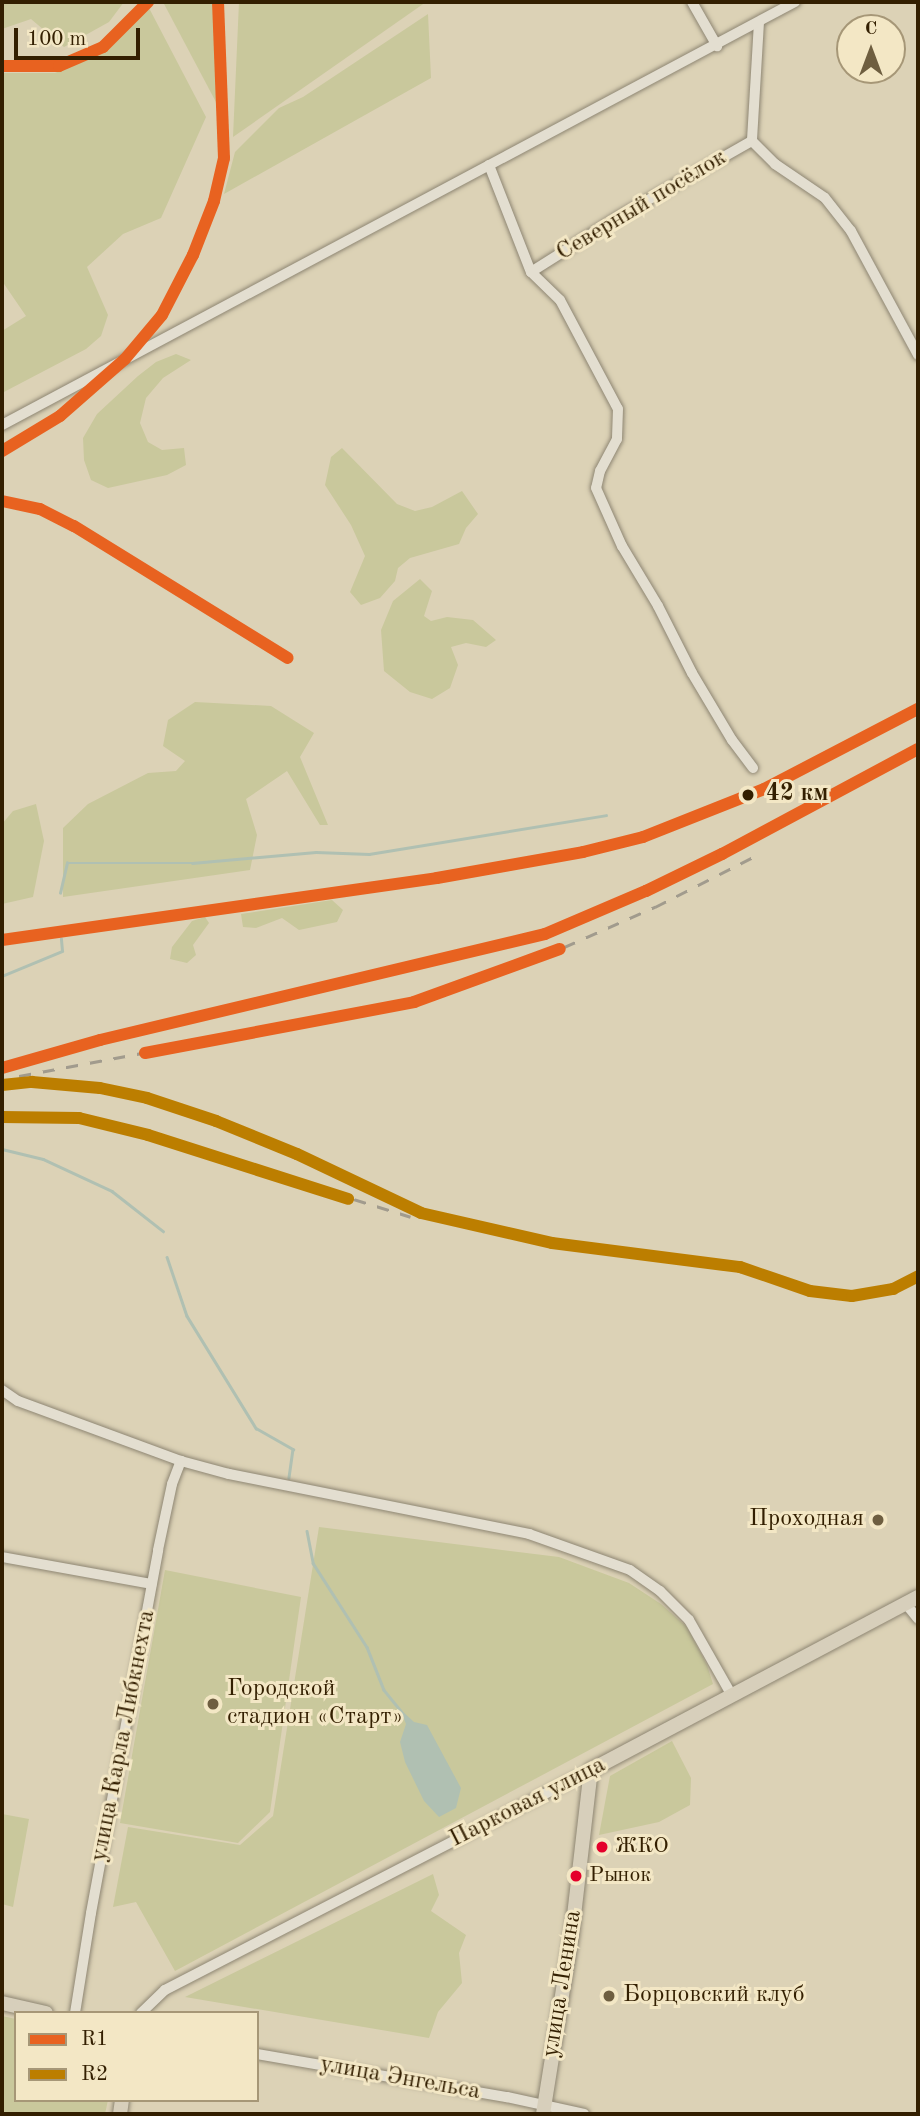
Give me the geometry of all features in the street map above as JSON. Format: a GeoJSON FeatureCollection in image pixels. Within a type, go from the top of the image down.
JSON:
{"type":"FeatureCollection","features":[{"type":"Feature","properties":{"kind":"main road","name":"Парковая улица"},"geometry":{"type":"LineString","coordinates":[[591,1770],[912,1601]]}},
{"type":"Feature","properties":{"kind":"main road","name":"улица Ленина"},"geometry":{"type":"LineString","coordinates":[[543,2111],[571,1944],[591,1770]]}},
{"type":"Feature","properties":{"kind":"main road"},"geometry":{"type":"LineString","coordinates":[[2,2003],[37,2011]]}},
{"type":"Feature","properties":{"kind":"street"},"geometry":{"type":"LineString","coordinates":[[692,2],[716,46]]}},
{"type":"Feature","properties":{"kind":"street"},"geometry":{"type":"LineString","coordinates":[[2,425],[796,2]]}},
{"type":"Feature","properties":{"kind":"street"},"geometry":{"type":"LineString","coordinates":[[759,22],[752,141],[775,164],[825,198],[851,231],[918,355]]}},
{"type":"Feature","properties":{"kind":"street","name":"Северный посёлок"},"geometry":{"type":"LineString","coordinates":[[531,272],[618,216],[752,141]]}},
{"type":"Feature","properties":{"kind":"street"},"geometry":{"type":"LineString","coordinates":[[489,165],[531,272],[560,300],[618,409],[617,439],[600,471],[596,488],[617,535],[692,673],[732,740],[753,768]]}},
{"type":"Feature","properties":{"kind":"street"},"geometry":{"type":"LineString","coordinates":[[2,1390],[18,1401],[181,1461],[229,1474],[529,1534],[630,1570],[660,1591],[689,1620],[731,1694]]}},
{"type":"Feature","properties":{"kind":"street","name":"улица Карла Либкнехта"},"geometry":{"type":"LineString","coordinates":[[75,2011],[152,1584],[172,1484],[181,1461]]}},
{"type":"Feature","properties":{"kind":"street"},"geometry":{"type":"LineString","coordinates":[[2,1557],[152,1584]]}},
{"type":"Feature","properties":{"kind":"street"},"geometry":{"type":"LineString","coordinates":[[912,1601],[918,1619]]}},
{"type":"Feature","properties":{"kind":"street","name":"Парковая улица"},"geometry":{"type":"LineString","coordinates":[[143,2011],[165,1990],[591,1770]]}},
{"type":"Feature","properties":{"kind":"street","name":"улица Энгельса"},"geometry":{"type":"LineString","coordinates":[[259,2054],[507,2097],[543,2111],[584,2114]]}},
{"type":"Feature","properties":{"kind":"green space"},"geometry":{"type":"Polygon","coordinates":[[[2,2],[124,2],[109,22],[64,47],[31,19],[2,29],[2,2]]]}},
{"type":"Feature","properties":{"kind":"green space"},"geometry":{"type":"Polygon","coordinates":[[[163,2],[213,2],[217,104],[163,2]]]}},
{"type":"Feature","properties":{"kind":"green space"},"geometry":{"type":"Polygon","coordinates":[[[239,2],[426,2],[233,137],[239,2]]]}},
{"type":"Feature","properties":{"kind":"green space"},"geometry":{"type":"Polygon","coordinates":[[[149,8],[206,117],[161,218],[123,234],[87,267],[108,315],[101,336],[86,349],[2,393],[2,331],[26,316],[2,281],[2,73],[55,73],[109,49],[149,8]]]}},
{"type":"Feature","properties":{"kind":"green space"},"geometry":{"type":"Polygon","coordinates":[[[428,14],[431,78],[224,194],[235,152],[279,108],[303,97],[428,14]]]}},
{"type":"Feature","properties":{"kind":"green space"},"geometry":{"type":"Polygon","coordinates":[[[176,354],[191,360],[163,378],[146,398],[140,423],[148,442],[162,450],[184,448],[186,465],[167,475],[108,488],[91,480],[84,460],[83,438],[97,414],[156,362],[176,354]]]}},
{"type":"Feature","properties":{"kind":"green space"},"geometry":{"type":"Polygon","coordinates":[[[342,448],[397,504],[415,511],[432,507],[462,491],[478,514],[466,528],[459,544],[410,558],[398,568],[395,581],[380,598],[361,605],[350,592],[365,556],[351,525],[325,485],[331,457],[342,448]]]}},
{"type":"Feature","properties":{"kind":"green space"},"geometry":{"type":"Polygon","coordinates":[[[420,579],[432,591],[424,616],[431,621],[447,617],[473,620],[496,640],[486,647],[466,643],[451,647],[458,665],[450,688],[432,699],[410,692],[384,671],[381,630],[393,601],[420,579]]]}},
{"type":"Feature","properties":{"kind":"green space"},"geometry":{"type":"Polygon","coordinates":[[[195,702],[271,706],[314,733],[300,757],[328,825],[320,825],[287,771],[246,799],[257,835],[250,870],[63,897],[63,828],[88,804],[148,773],[176,771],[185,761],[163,746],[168,720],[195,702]]]}},
{"type":"Feature","properties":{"kind":"green space"},"geometry":{"type":"Polygon","coordinates":[[[36,804],[44,841],[33,897],[2,904],[2,824],[13,811],[36,804]]]}},
{"type":"Feature","properties":{"kind":"green space"},"geometry":{"type":"Polygon","coordinates":[[[332,900],[343,910],[337,922],[299,930],[282,918],[256,928],[243,927],[241,914],[332,900]]]}},
{"type":"Feature","properties":{"kind":"green space"},"geometry":{"type":"Polygon","coordinates":[[[205,917],[209,923],[193,945],[196,955],[187,963],[170,959],[172,947],[192,921],[205,917]]]}},
{"type":"Feature","properties":{"kind":"green space"},"geometry":{"type":"Polygon","coordinates":[[[319,1527],[559,1557],[629,1583],[661,1604],[687,1627],[707,1665],[713,1684],[175,1971],[136,1902],[113,1907],[128,1827],[240,1845],[273,1816],[319,1527]]]}},
{"type":"Feature","properties":{"kind":"green space","name":"Городской стадион «Старт»"},"geometry":{"type":"Polygon","coordinates":[[[165,1570],[301,1597],[270,1812],[238,1843],[120,1823],[165,1570]]]}},
{"type":"Feature","properties":{"kind":"green space"},"geometry":{"type":"Polygon","coordinates":[[[672,1741],[691,1778],[690,1805],[659,1822],[599,1835],[610,1776],[672,1741]]]}},
{"type":"Feature","properties":{"kind":"green space"},"geometry":{"type":"Polygon","coordinates":[[[2,1814],[29,1819],[13,1907],[2,1904],[2,1814]]]}},
{"type":"Feature","properties":{"kind":"green space"},"geometry":{"type":"Polygon","coordinates":[[[433,1874],[439,1895],[431,1911],[466,1935],[459,1953],[462,1983],[438,2012],[429,2038],[185,1997],[433,1874]]]}},
{"type":"Feature","properties":{"kind":"green space"},"geometry":{"type":"Polygon","coordinates":[[[2,2016],[14,2019],[14,2102],[108,2102],[105,2114],[2,2114],[2,2016]]]}},
{"type":"Feature","properties":{"kind":"shaded area"},"geometry":{"type":"Polygon","coordinates":[[[400,1709],[414,1722],[427,1725],[461,1788],[456,1808],[439,1817],[424,1801],[405,1762],[400,1742],[406,1724],[400,1709]]]}},
{"type":"Feature","properties":{"kind":"waterway"},"geometry":{"type":"LineString","coordinates":[[60,893],[67,863],[192,863],[316,852],[369,854],[606,815]]}},
{"type":"Feature","properties":{"kind":"waterway"},"geometry":{"type":"LineString","coordinates":[[2,976],[62,951],[61,939]]}},
{"type":"Feature","properties":{"kind":"waterway"},"geometry":{"type":"LineString","coordinates":[[2,1149],[43,1159],[112,1191],[163,1231]]}},
{"type":"Feature","properties":{"kind":"waterway"},"geometry":{"type":"LineString","coordinates":[[167,1257],[187,1316],[256,1428],[293,1449],[289,1478]]}},
{"type":"Feature","properties":{"kind":"waterway"},"geometry":{"type":"LineString","coordinates":[[307,1531],[313,1563],[367,1647],[384,1690],[402,1712]]}},
{"type":"Feature","properties":{"kind":"railway"},"geometry":{"type":"LineString","coordinates":[[2,66],[59,66],[103,47],[148,2]]}},
{"type":"Feature","properties":{"kind":"railway"},"geometry":{"type":"LineString","coordinates":[[2,451],[60,416],[125,359],[162,315],[193,255],[214,201],[224,158],[218,2]]}},
{"type":"Feature","properties":{"kind":"railway"},"geometry":{"type":"LineString","coordinates":[[2,501],[40,509],[74,526],[288,658]]}},
{"type":"Feature","properties":{"kind":"railway"},"geometry":{"type":"LineString","coordinates":[[2,1068],[100,1040],[545,934],[646,891],[722,854],[918,749]]}},
{"type":"Feature","properties":{"kind":"railway"},"geometry":{"type":"LineString","coordinates":[[19,1076],[414,1002],[542,957],[655,907],[759,854]]}},
{"type":"Feature","properties":{"kind":"railway"},"geometry":{"type":"LineString","coordinates":[[2,1085],[32,1082],[100,1088],[147,1098],[216,1121],[297,1154],[421,1213],[552,1243],[740,1267],[810,1291],[852,1296],[893,1289],[918,1276]]}},
{"type":"Feature","properties":{"kind":"railway"},"geometry":{"type":"LineString","coordinates":[[2,1117],[79,1118],[148,1135],[411,1217]]}},
{"type":"Feature","properties":{"kind":"transit line","name":"R1"},"geometry":{"type":"LineString","coordinates":[[2,66],[59,66],[103,47],[148,2]]}},
{"type":"Feature","properties":{"kind":"transit line","name":"R1"},"geometry":{"type":"LineString","coordinates":[[2,451],[60,416],[125,359],[162,315],[193,255],[214,201],[224,158],[218,2]]}},
{"type":"Feature","properties":{"kind":"transit line","name":"R1"},"geometry":{"type":"LineString","coordinates":[[2,501],[40,509],[74,526],[288,658]]}},
{"type":"Feature","properties":{"kind":"transit line","name":"R1"},"geometry":{"type":"LineString","coordinates":[[2,940],[437,878],[583,852],[643,837],[764,789],[918,709]]}},
{"type":"Feature","properties":{"kind":"transit line","name":"R1"},"geometry":{"type":"LineString","coordinates":[[2,1068],[100,1040],[545,934],[646,891],[722,854],[918,749]]}},
{"type":"Feature","properties":{"kind":"transit line","name":"R1"},"geometry":{"type":"LineString","coordinates":[[145,1053],[414,1002],[560,949]]}},
{"type":"Feature","properties":{"kind":"transit line","name":"R2"},"geometry":{"type":"LineString","coordinates":[[2,1085],[32,1082],[100,1088],[147,1098],[216,1121],[297,1154],[421,1213],[552,1243],[740,1267],[810,1291],[852,1296],[893,1289],[918,1276]]}},
{"type":"Feature","properties":{"kind":"transit line","name":"R2"},"geometry":{"type":"LineString","coordinates":[[2,1117],[79,1118],[148,1135],[348,1199]]}},
{"type":"Feature","properties":{"kind":"place","name":"42 км"},"geometry":{"type":"Point","coordinates":[748,795]}},
{"type":"Feature","properties":{"kind":"place","name":"Проходная"},"geometry":{"type":"Point","coordinates":[878,1520]}},
{"type":"Feature","properties":{"kind":"place","name":"Городской стадион «Старт»"},"geometry":{"type":"Point","coordinates":[213,1704]}},
{"type":"Feature","properties":{"kind":"place","name":"ЖКО"},"geometry":{"type":"Point","coordinates":[602,1847]}},
{"type":"Feature","properties":{"kind":"place","name":"Рынок"},"geometry":{"type":"Point","coordinates":[576,1876]}},
{"type":"Feature","properties":{"kind":"place","name":"Борцовский клуб"},"geometry":{"type":"Point","coordinates":[609,1996]}}]}
